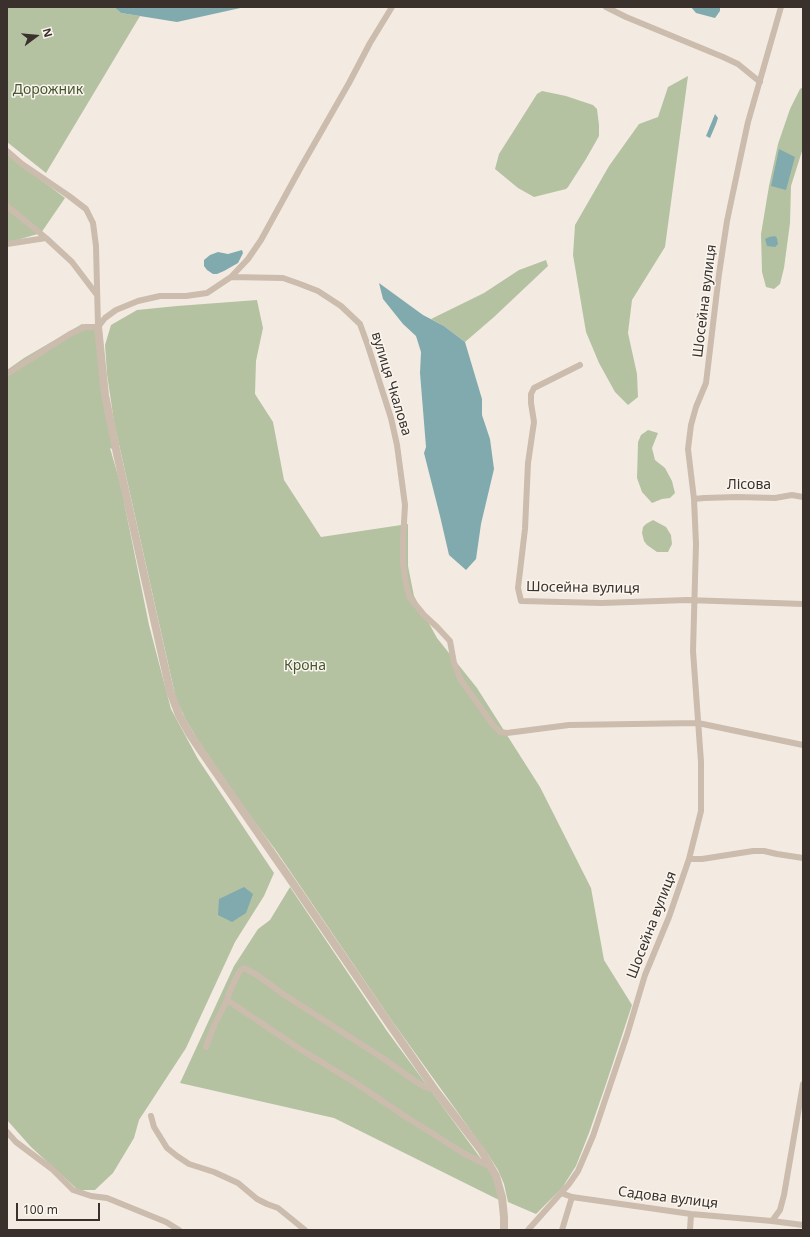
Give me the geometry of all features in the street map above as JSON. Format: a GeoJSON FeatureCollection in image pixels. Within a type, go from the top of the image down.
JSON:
{"type":"FeatureCollection","features":[{"type":"Feature","properties":{"kind":"street"},"geometry":{"type":"LineString","coordinates":[[7,374],[70,334],[85,327],[98,326],[105,318],[116,310],[138,300],[160,296],[186,296],[207,293],[231,277],[248,260],[261,240],[392,7]]}},
{"type":"Feature","properties":{"kind":"street"},"geometry":{"type":"LineString","coordinates":[[606,7],[626,17],[738,64],[760,82]]}},
{"type":"Feature","properties":{"kind":"street","name":"Шосейна вулиця"},"geometry":{"type":"LineString","coordinates":[[528,1230],[569,1184],[578,1171],[593,1136],[627,1035],[645,975],[669,917],[689,859],[701,811],[701,762],[693,651],[696,551],[694,499],[688,449],[696,407],[706,382],[727,221],[748,122],[781,7]]}},
{"type":"Feature","properties":{"kind":"street"},"geometry":{"type":"LineString","coordinates":[[7,151],[25,166],[86,209],[93,223],[96,246],[98,326],[105,395],[170,692],[179,715],[199,748],[435,1090],[480,1150],[496,1176],[502,1197],[504,1230]]}},
{"type":"Feature","properties":{"kind":"street"},"geometry":{"type":"LineString","coordinates":[[7,206],[46,238],[72,262],[97,295]]}},
{"type":"Feature","properties":{"kind":"street"},"geometry":{"type":"LineString","coordinates":[[7,244],[46,238]]}},
{"type":"Feature","properties":{"kind":"street","name":"вулиця Чкалова"},"geometry":{"type":"LineString","coordinates":[[231,277],[283,278],[300,284],[318,291],[341,306],[360,324],[391,418],[397,445],[405,505],[403,540],[404,562],[406,584],[410,598],[424,615],[450,641],[454,663],[461,680],[493,725],[500,732],[507,733],[570,725],[698,723]]}},
{"type":"Feature","properties":{"kind":"street","name":"Шосейна вулиця"},"geometry":{"type":"LineString","coordinates":[[580,365],[534,388],[531,394],[534,422],[528,463],[525,529],[518,588],[521,601],[602,603],[664,600],[803,604]]}},
{"type":"Feature","properties":{"kind":"street","name":"Лісова"},"geometry":{"type":"LineString","coordinates":[[694,499],[737,497],[803,497]]}},
{"type":"Feature","properties":{"kind":"street"},"geometry":{"type":"LineString","coordinates":[[698,723],[803,745]]}},
{"type":"Feature","properties":{"kind":"street"},"geometry":{"type":"LineString","coordinates":[[689,859],[702,859],[754,851],[764,851],[803,858]]}},
{"type":"Feature","properties":{"kind":"street"},"geometry":{"type":"LineString","coordinates":[[206,1047],[213,1028],[228,1000],[228,996],[235,980],[240,971],[244,968],[257,975],[283,994],[384,1059],[415,1081],[435,1090]]}},
{"type":"Feature","properties":{"kind":"street"},"geometry":{"type":"LineString","coordinates":[[228,1000],[300,1049],[357,1084],[403,1115],[465,1154],[491,1168]]}},
{"type":"Feature","properties":{"kind":"street"},"geometry":{"type":"LineString","coordinates":[[772,1221],[780,1210],[784,1195],[803,1084]]}},
{"type":"Feature","properties":{"kind":"street"},"geometry":{"type":"LineString","coordinates":[[151,1116],[154,1127],[167,1148],[177,1156],[189,1164],[214,1172],[238,1183],[257,1199],[278,1208],[306,1230]]}},
{"type":"Feature","properties":{"kind":"street"},"geometry":{"type":"LineString","coordinates":[[7,1132],[16,1142],[52,1169],[73,1190],[91,1196],[107,1198],[166,1222],[179,1230]]}},
{"type":"Feature","properties":{"kind":"street","name":"Садова вулиця"},"geometry":{"type":"LineString","coordinates":[[561,1193],[572,1197],[691,1214],[803,1225]]}},
{"type":"Feature","properties":{"kind":"street"},"geometry":{"type":"LineString","coordinates":[[562,1230],[572,1197]]}},
{"type":"Feature","properties":{"kind":"street"},"geometry":{"type":"LineString","coordinates":[[690,1230],[691,1214]]}},
{"type":"Feature","properties":{"kind":"green space","name":"Дорожник"},"geometry":{"type":"Polygon","coordinates":[[[7,7],[114,7],[121,13],[140,16],[46,173],[7,142],[7,7]]]}},
{"type":"Feature","properties":{"kind":"green space"},"geometry":{"type":"Polygon","coordinates":[[[688,76],[665,247],[632,300],[628,333],[637,374],[638,397],[628,405],[615,392],[599,363],[586,332],[573,255],[575,225],[609,166],[639,124],[658,117],[668,87],[688,76]]]}},
{"type":"Feature","properties":{"kind":"green space"},"geometry":{"type":"Polygon","coordinates":[[[803,87],[803,148],[791,186],[790,223],[784,268],[780,284],[774,289],[766,287],[762,272],[761,234],[778,144],[790,109],[800,89],[803,87]]]}},
{"type":"Feature","properties":{"kind":"green space"},"geometry":{"type":"Polygon","coordinates":[[[542,91],[566,96],[593,105],[597,109],[599,136],[566,189],[534,197],[518,188],[495,169],[499,154],[537,94],[542,91]]]}},
{"type":"Feature","properties":{"kind":"green space"},"geometry":{"type":"Polygon","coordinates":[[[7,154],[65,198],[41,233],[7,243],[7,154]]]}},
{"type":"Feature","properties":{"kind":"green space"},"geometry":{"type":"Polygon","coordinates":[[[546,260],[548,266],[465,342],[444,326],[431,319],[484,293],[519,270],[546,260]]]}},
{"type":"Feature","properties":{"kind":"green space","name":"Крона"},"geometry":{"type":"Polygon","coordinates":[[[257,300],[263,328],[256,361],[255,394],[273,422],[284,480],[321,537],[408,524],[408,566],[414,596],[437,638],[477,688],[540,787],[591,888],[604,960],[632,1005],[589,1133],[576,1166],[562,1188],[536,1214],[508,1202],[504,1184],[498,1170],[487,1153],[392,1021],[277,852],[237,798],[196,737],[176,699],[114,422],[107,374],[105,345],[111,325],[137,310],[257,300]]]}},
{"type":"Feature","properties":{"kind":"green space"},"geometry":{"type":"Polygon","coordinates":[[[82,324],[95,329],[114,450],[110,448],[126,503],[124,502],[149,625],[171,709],[198,759],[274,873],[264,896],[235,942],[186,1048],[139,1120],[134,1138],[113,1173],[95,1190],[78,1190],[31,1147],[7,1120],[7,370],[24,358],[82,324]]]}},
{"type":"Feature","properties":{"kind":"green space"},"geometry":{"type":"Polygon","coordinates":[[[648,430],[658,433],[652,448],[655,460],[665,468],[672,481],[675,493],[670,498],[652,503],[642,492],[637,478],[638,442],[641,435],[648,430]]]}},
{"type":"Feature","properties":{"kind":"green space"},"geometry":{"type":"Polygon","coordinates":[[[653,520],[666,527],[671,535],[672,544],[668,552],[657,552],[644,541],[642,533],[643,527],[653,520]]]}},
{"type":"Feature","properties":{"kind":"green space"},"geometry":{"type":"Polygon","coordinates":[[[290,887],[387,1031],[493,1175],[499,1200],[334,1118],[180,1083],[234,966],[258,929],[270,920],[290,887]]]}},
{"type":"Feature","properties":{"kind":"water"},"geometry":{"type":"Polygon","coordinates":[[[114,7],[245,7],[177,22],[121,13],[114,7]]]}},
{"type":"Feature","properties":{"kind":"water"},"geometry":{"type":"Polygon","coordinates":[[[691,7],[720,7],[720,11],[715,18],[696,13],[691,7]]]}},
{"type":"Feature","properties":{"kind":"water"},"geometry":{"type":"Polygon","coordinates":[[[715,114],[718,118],[710,138],[706,136],[715,114]]]}},
{"type":"Feature","properties":{"kind":"water"},"geometry":{"type":"Polygon","coordinates":[[[779,149],[795,157],[786,190],[771,186],[779,149]]]}},
{"type":"Feature","properties":{"kind":"water"},"geometry":{"type":"Polygon","coordinates":[[[775,236],[778,244],[775,247],[767,246],[765,239],[775,236]]]}},
{"type":"Feature","properties":{"kind":"water"},"geometry":{"type":"Polygon","coordinates":[[[242,250],[243,253],[238,263],[217,274],[213,274],[204,266],[204,260],[210,255],[218,252],[228,254],[242,250]]]}},
{"type":"Feature","properties":{"kind":"water"},"geometry":{"type":"Polygon","coordinates":[[[379,283],[423,315],[444,326],[465,342],[482,399],[482,415],[490,439],[494,469],[481,524],[476,559],[466,570],[449,555],[424,453],[426,447],[420,373],[421,352],[416,336],[403,324],[383,299],[379,283]]]}},
{"type":"Feature","properties":{"kind":"water"},"geometry":{"type":"Polygon","coordinates":[[[244,887],[253,894],[246,913],[232,922],[218,915],[219,899],[244,887]]]}}]}
